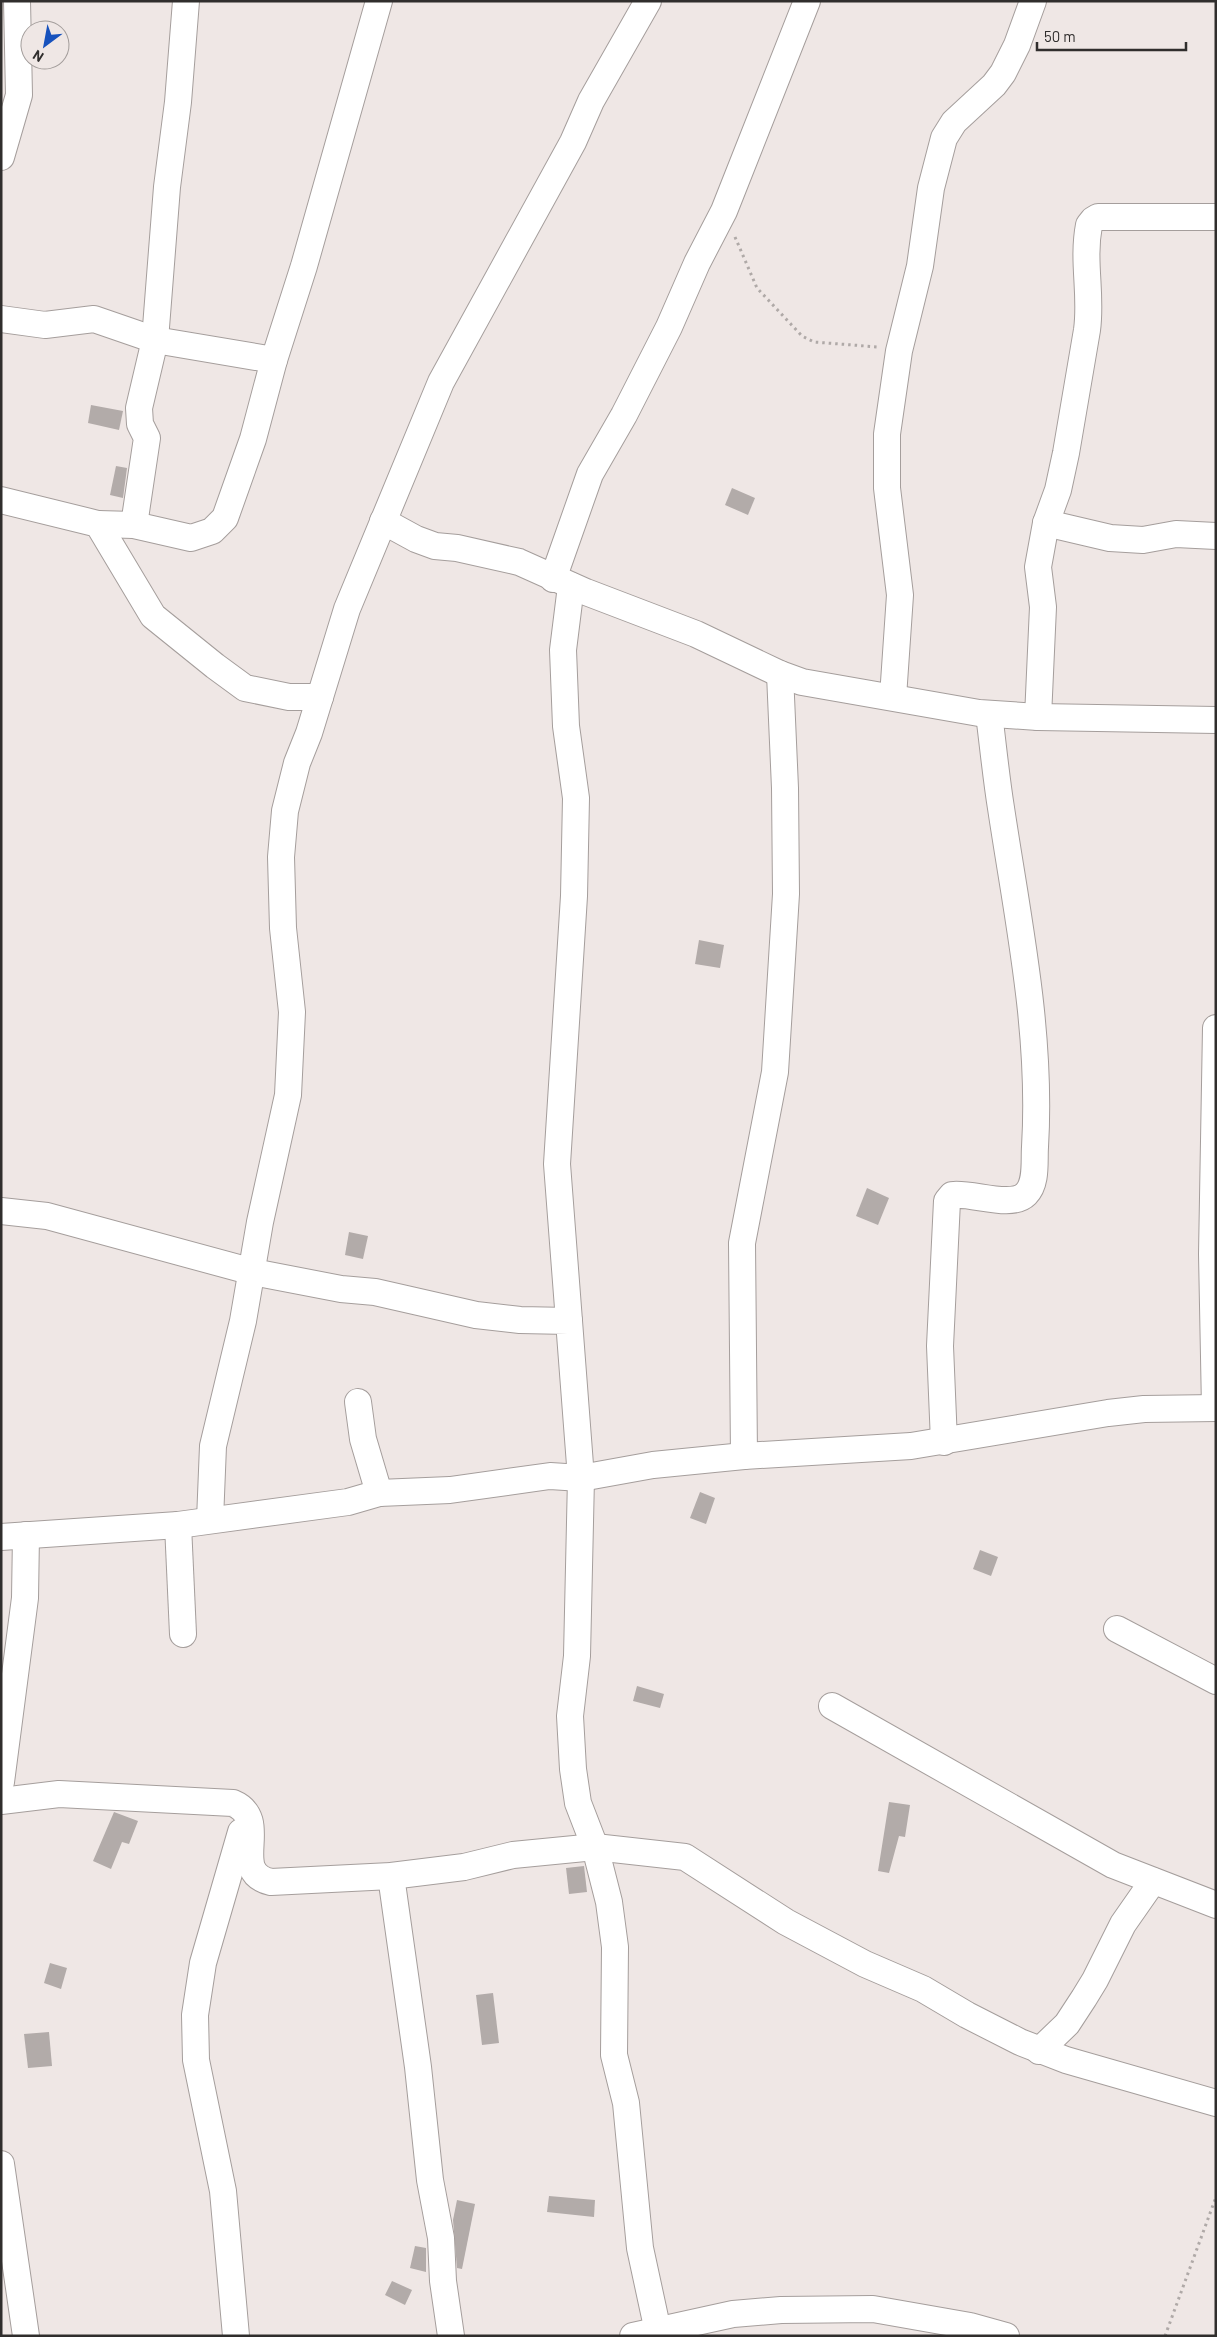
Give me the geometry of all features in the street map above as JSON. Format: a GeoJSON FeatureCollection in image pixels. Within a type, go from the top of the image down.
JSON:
{"type":"FeatureCollection","features":[{"type":"Feature","properties":{"kind":"street"},"geometry":{"type":"LineString","coordinates":[[1,157],[18,96],[17,1]]}},
{"type":"Feature","properties":{"kind":"street"},"geometry":{"type":"LineString","coordinates":[[134,525],[147,438],[140,424],[139,408],[155,340],[167,187],[178,102],[186,1]]}},
{"type":"Feature","properties":{"kind":"street"},"geometry":{"type":"LineString","coordinates":[[1,500],[98,524],[134,525],[191,538],[212,531],[225,518],[253,439],[274,360],[304,266],[379,1]]}},
{"type":"Feature","properties":{"kind":"street"},"geometry":{"type":"LineString","coordinates":[[210,1520],[213,1446],[232,1375],[253,1272],[260,1222],[288,1096],[292,1012],[281,894],[285,810],[297,763],[347,609],[441,382],[573,142],[591,101],[648,1]]}},
{"type":"Feature","properties":{"kind":"street"},"geometry":{"type":"LineString","coordinates":[[658,2333],[640,2248],[626,2103],[614,2055],[615,1947],[609,1902],[595,1847],[578,1803],[573,1769],[570,1716],[577,1656],[581,1478],[557,1164],[574,896],[576,798],[566,726],[562,582],[590,474],[624,415],[669,327],[697,263],[724,211],[807,1]]}},
{"type":"Feature","properties":{"kind":"street"},"geometry":{"type":"LineString","coordinates":[[893,697],[900,595],[887,488],[886,459],[887,434],[899,351],[920,266],[932,188],[944,138],[954,122],[994,85],[1003,73],[1017,45],[1033,1]]}},
{"type":"Feature","properties":{"kind":"street"},"geometry":{"type":"LineString","coordinates":[[1038,718],[1043,607],[1038,567],[1046,523],[1058,490],[1066,453],[1088,321],[1085,266],[1089,225],[1098,217],[1216,218]]}},
{"type":"Feature","properties":{"kind":"street"},"geometry":{"type":"LineString","coordinates":[[1,320],[45,325],[94,318],[155,340],[274,360]]}},
{"type":"Feature","properties":{"kind":"street"},"geometry":{"type":"LineString","coordinates":[[383,521],[416,539],[435,546],[457,548],[519,562],[562,582],[696,634],[780,674],[802,682],[990,714],[1038,718],[1216,720]]}},
{"type":"Feature","properties":{"kind":"street"},"geometry":{"type":"LineString","coordinates":[[1046,523],[1110,538],[1143,540],[1176,534],[1216,536]]}},
{"type":"Feature","properties":{"kind":"street"},"geometry":{"type":"LineString","coordinates":[[98,524],[153,616],[215,666],[245,688],[289,697],[320,696]]}},
{"type":"Feature","properties":{"kind":"street"},"geometry":{"type":"LineString","coordinates":[[744,1456],[742,1243],[776,1072],[786,894],[785,788],[780,674]]}},
{"type":"Feature","properties":{"kind":"street"},"geometry":{"type":"LineString","coordinates":[[944,1442],[940,1346],[947,1201],[952,1195],[961,1194],[1010,1201],[1025,1195],[1033,1182],[1034,1172],[1037,1115],[1032,1010],[1028,970],[1000,800],[990,714]]}},
{"type":"Feature","properties":{"kind":"street"},"geometry":{"type":"LineString","coordinates":[[1,1782],[25,1598],[14,1536],[178,1525],[348,1502],[379,1493],[450,1490],[476,1484],[550,1476],[581,1478],[653,1465],[744,1456],[866,1449],[944,1442],[1108,1413],[1162,1408],[1215,1408],[1212,1244],[1216,1028]]}},
{"type":"Feature","properties":{"kind":"street"},"geometry":{"type":"LineString","coordinates":[[1,1211],[46,1216],[253,1272],[341,1289],[376,1292],[476,1315],[520,1320],[569,1321]]}},
{"type":"Feature","properties":{"kind":"street"},"geometry":{"type":"LineString","coordinates":[[358,1402],[363,1439],[379,1493]]}},
{"type":"Feature","properties":{"kind":"street"},"geometry":{"type":"LineString","coordinates":[[178,1525],[183,1634]]}},
{"type":"Feature","properties":{"kind":"street"},"geometry":{"type":"LineString","coordinates":[[1118,1629],[1216,1681]]}},
{"type":"Feature","properties":{"kind":"street"},"geometry":{"type":"LineString","coordinates":[[832,1706],[1113,1865],[1216,1905]]}},
{"type":"Feature","properties":{"kind":"street"},"geometry":{"type":"LineString","coordinates":[[1,1801],[59,1794],[233,1803],[242,1806],[250,1820],[251,1869],[255,1874],[267,1881],[391,1876],[464,1867],[513,1855],[595,1847],[675,1856],[692,1860],[786,1922],[865,1964],[923,1989],[967,2015],[1039,2050],[1216,2104]]}},
{"type":"Feature","properties":{"kind":"street"},"geometry":{"type":"LineString","coordinates":[[236,2336],[224,2191],[196,2060],[196,2015],[203,1963],[247,1812]]}},
{"type":"Feature","properties":{"kind":"street"},"geometry":{"type":"LineString","coordinates":[[391,1876],[418,2067],[430,2180],[441,2238],[443,2281],[451,2336]]}},
{"type":"Feature","properties":{"kind":"street"},"geometry":{"type":"LineString","coordinates":[[1039,2050],[1066,2024],[1084,1998],[1095,1980],[1122,1924],[1153,1881]]}},
{"type":"Feature","properties":{"kind":"street"},"geometry":{"type":"LineString","coordinates":[[1,2164],[26,2336]]}},
{"type":"Feature","properties":{"kind":"street"},"geometry":{"type":"LineString","coordinates":[[633,2336],[658,2333],[733,2314],[781,2310],[873,2309],[970,2326],[1006,2336]]}},
{"type":"Feature","properties":{"kind":"path"},"geometry":{"type":"LineString","coordinates":[[724,211],[757,288],[802,336],[814,342],[848,344],[899,351]]}},
{"type":"Feature","properties":{"kind":"path"},"geometry":{"type":"LineString","coordinates":[[1165,2336],[1216,2197]]}},
{"type":"Feature","properties":{"kind":"building"},"geometry":{"type":"Polygon","coordinates":[[[91,405],[123,411],[119,430],[88,423],[91,405]]]}},
{"type":"Feature","properties":{"kind":"building"},"geometry":{"type":"Polygon","coordinates":[[[116,466],[127,468],[123,498],[110,495],[116,466]]]}},
{"type":"Feature","properties":{"kind":"building"},"geometry":{"type":"Polygon","coordinates":[[[732,488],[755,498],[748,515],[725,505],[732,488]]]}},
{"type":"Feature","properties":{"kind":"building"},"geometry":{"type":"Polygon","coordinates":[[[699,940],[724,945],[720,968],[695,964],[699,940]]]}},
{"type":"Feature","properties":{"kind":"building"},"geometry":{"type":"Polygon","coordinates":[[[867,1188],[889,1198],[878,1225],[856,1216],[867,1188]]]}},
{"type":"Feature","properties":{"kind":"building"},"geometry":{"type":"Polygon","coordinates":[[[349,1232],[368,1236],[363,1259],[345,1255],[349,1232]]]}},
{"type":"Feature","properties":{"kind":"building"},"geometry":{"type":"Polygon","coordinates":[[[700,1492],[715,1498],[706,1524],[690,1518],[700,1492]]]}},
{"type":"Feature","properties":{"kind":"building"},"geometry":{"type":"Polygon","coordinates":[[[980,1550],[998,1557],[991,1576],[973,1569],[980,1550]]]}},
{"type":"Feature","properties":{"kind":"building"},"geometry":{"type":"Polygon","coordinates":[[[637,1686],[664,1694],[660,1708],[633,1701],[637,1686]]]}},
{"type":"Feature","properties":{"kind":"building"},"geometry":{"type":"Polygon","coordinates":[[[889,1802],[910,1805],[905,1837],[899,1836],[889,1873],[878,1871],[889,1802]]]}},
{"type":"Feature","properties":{"kind":"building"},"geometry":{"type":"Polygon","coordinates":[[[114,1812],[138,1821],[129,1844],[122,1842],[111,1869],[93,1861],[114,1812]]]}},
{"type":"Feature","properties":{"kind":"building"},"geometry":{"type":"Polygon","coordinates":[[[584,1866],[587,1892],[569,1894],[566,1868],[584,1866]]]}},
{"type":"Feature","properties":{"kind":"building"},"geometry":{"type":"Polygon","coordinates":[[[50,1963],[67,1968],[61,1989],[44,1983],[50,1963]]]}},
{"type":"Feature","properties":{"kind":"building"},"geometry":{"type":"Polygon","coordinates":[[[493,1993],[499,2043],[482,2045],[476,1995],[493,1993]]]}},
{"type":"Feature","properties":{"kind":"building"},"geometry":{"type":"Polygon","coordinates":[[[49,2032],[52,2066],[28,2068],[24,2034],[49,2032]]]}},
{"type":"Feature","properties":{"kind":"building"},"geometry":{"type":"Polygon","coordinates":[[[549,2196],[595,2200],[594,2217],[547,2212],[549,2196]]]}},
{"type":"Feature","properties":{"kind":"building"},"geometry":{"type":"Polygon","coordinates":[[[457,2200],[475,2204],[462,2269],[457,2268],[453,2220],[457,2200]]]}},
{"type":"Feature","properties":{"kind":"building"},"geometry":{"type":"Polygon","coordinates":[[[415,2246],[426,2248],[426,2272],[410,2268],[415,2246]]]}},
{"type":"Feature","properties":{"kind":"building"},"geometry":{"type":"Polygon","coordinates":[[[392,2281],[412,2290],[405,2305],[385,2295],[392,2281]]]}}]}
